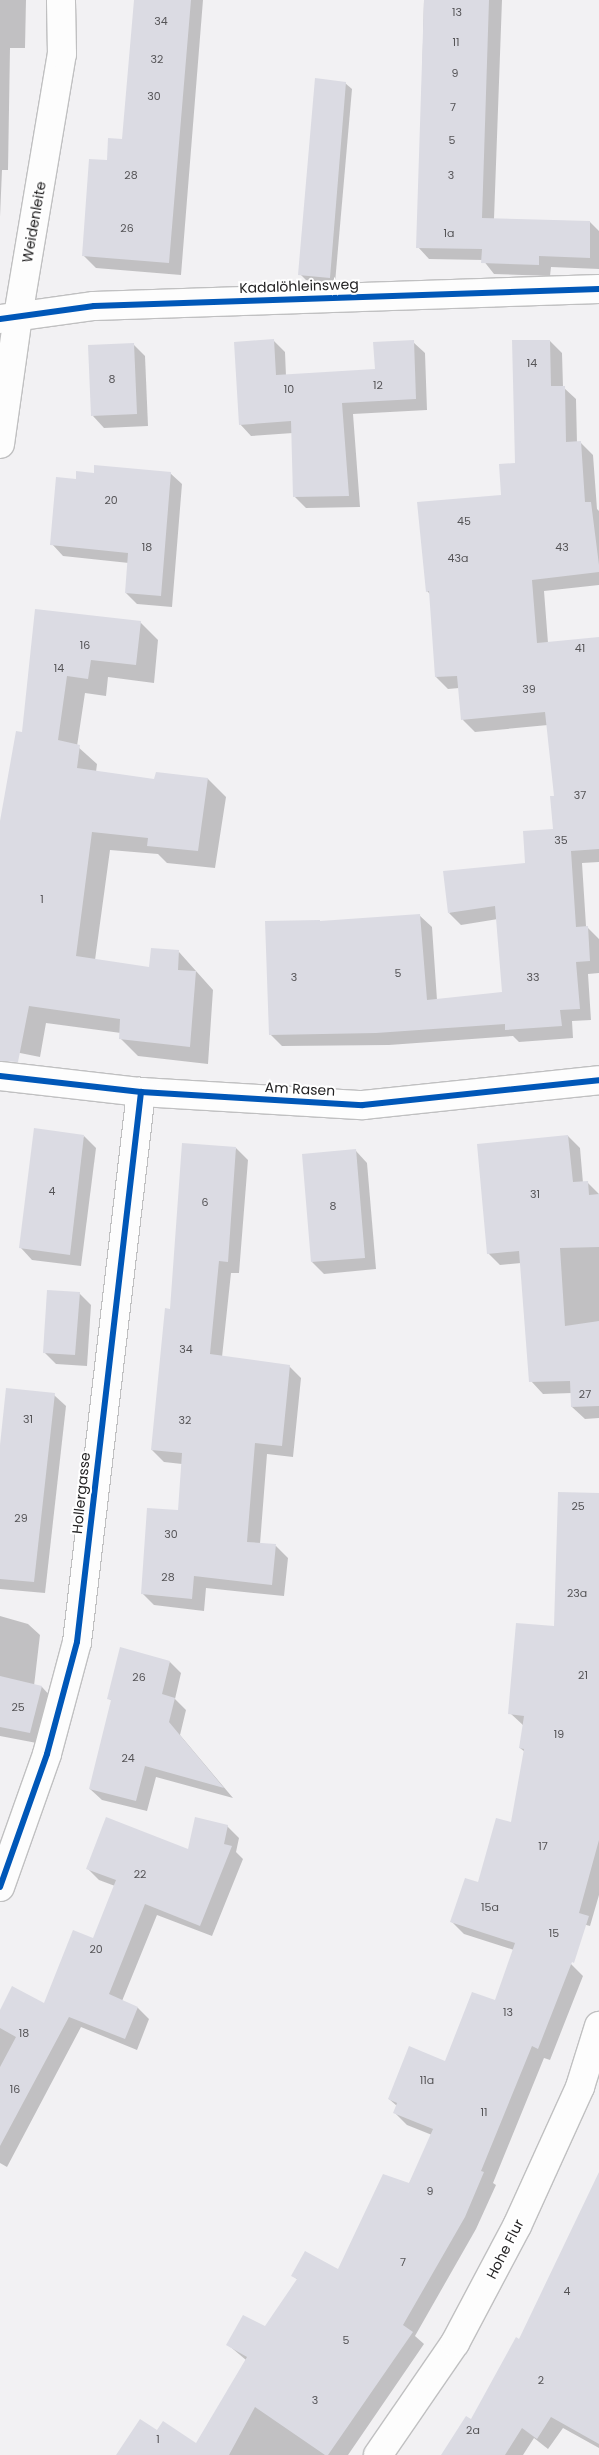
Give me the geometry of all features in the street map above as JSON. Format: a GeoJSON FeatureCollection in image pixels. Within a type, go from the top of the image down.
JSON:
{"type":"FeatureCollection","features":[{"type":"Feature","properties":{"kind":"street","name":"Weidenleite"},"geometry":{"type":"LineString","coordinates":[[0,444],[9,317],[62,54],[61,0]]}},
{"type":"Feature","properties":{"kind":"street","name":"Kadalöhleinsweg"},"geometry":{"type":"LineString","coordinates":[[9,317],[94,306],[599,289]]}},
{"type":"Feature","properties":{"kind":"street","name":"Am Rasen"},"geometry":{"type":"LineString","coordinates":[[0,1076],[140,1092],[363,1105],[599,1080]]}},
{"type":"Feature","properties":{"kind":"street","name":"Hollergasse"},"geometry":{"type":"LineString","coordinates":[[0,1886],[47,1754],[77,1642],[140,1092]]}},
{"type":"Feature","properties":{"kind":"street","name":"Hohe Flur"},"geometry":{"type":"LineString","coordinates":[[378,2455],[455,2343],[518,2226],[580,2087],[599,2026]]}},
{"type":"Feature","properties":{"kind":"building"},"geometry":{"type":"Polygon","coordinates":[[[134,0],[191,0],[169,263],[82,256],[89,159],[107,160],[108,138],[122,139],[134,0]]]}},
{"type":"Feature","properties":{"kind":"building"},"geometry":{"type":"Polygon","coordinates":[[[424,0],[489,0],[482,218],[590,221],[590,258],[539,256],[539,265],[481,263],[482,249],[416,248],[424,0]]]}},
{"type":"Feature","properties":{"kind":"building"},"geometry":{"type":"Polygon","coordinates":[[[315,78],[346,82],[330,278],[298,275],[315,78]]]}},
{"type":"Feature","properties":{"kind":"building"},"geometry":{"type":"Polygon","coordinates":[[[274,339],[276,375],[375,369],[373,342],[414,340],[416,399],[342,403],[349,496],[293,497],[291,421],[239,425],[234,342],[274,339]]]}},
{"type":"Feature","properties":{"kind":"building"},"geometry":{"type":"Polygon","coordinates":[[[512,340],[550,340],[551,386],[565,386],[566,442],[581,441],[585,502],[591,502],[599,565],[599,572],[532,580],[537,643],[599,637],[599,849],[571,851],[576,927],[588,926],[590,961],[576,962],[580,1009],[560,1010],[562,1026],[505,1030],[505,1024],[376,1033],[269,1035],[265,921],[320,921],[420,914],[427,1000],[502,992],[495,906],[448,913],[443,871],[525,863],[523,831],[553,829],[550,796],[554,796],[545,712],[461,720],[457,676],[435,677],[429,591],[426,592],[417,502],[501,495],[499,464],[515,463],[512,340]]]}},
{"type":"Feature","properties":{"kind":"building"},"geometry":{"type":"Polygon","coordinates":[[[134,343],[137,414],[91,416],[88,345],[134,343]]]}},
{"type":"Feature","properties":{"kind":"building"},"geometry":{"type":"Polygon","coordinates":[[[94,465],[171,472],[161,596],[125,593],[128,553],[50,545],[56,477],[76,479],[76,471],[94,473],[94,465]]]}},
{"type":"Feature","properties":{"kind":"building"},"geometry":{"type":"Polygon","coordinates":[[[35,609],[141,621],[136,665],[91,660],[88,679],[67,676],[58,740],[80,745],[77,768],[154,779],[156,772],[208,778],[198,851],[147,846],[148,838],[92,832],[76,956],[149,967],[151,948],[179,950],[178,970],[196,971],[190,1047],[119,1039],[120,1019],[29,1006],[18,1062],[0,1061],[0,821],[16,731],[22,732],[35,609]]]}},
{"type":"Feature","properties":{"kind":"building"},"geometry":{"type":"Polygon","coordinates":[[[34,1128],[84,1135],[70,1255],[19,1248],[34,1128]]]}},
{"type":"Feature","properties":{"kind":"building"},"geometry":{"type":"Polygon","coordinates":[[[568,1135],[573,1182],[588,1181],[589,1195],[599,1194],[599,1247],[560,1248],[565,1326],[599,1321],[599,1406],[571,1407],[570,1381],[529,1382],[519,1251],[487,1254],[477,1144],[568,1135]]]}},
{"type":"Feature","properties":{"kind":"building"},"geometry":{"type":"Polygon","coordinates":[[[182,1143],[236,1147],[228,1262],[219,1261],[210,1354],[290,1365],[282,1446],[255,1443],[247,1542],[276,1544],[272,1585],[194,1576],[192,1599],[141,1594],[147,1508],[178,1510],[182,1453],[151,1450],[165,1308],[170,1309],[182,1143]]]}},
{"type":"Feature","properties":{"kind":"building"},"geometry":{"type":"Polygon","coordinates":[[[356,1149],[365,1258],[311,1262],[302,1154],[356,1149]]]}},
{"type":"Feature","properties":{"kind":"building"},"geometry":{"type":"Polygon","coordinates":[[[47,1290],[80,1292],[75,1355],[43,1353],[47,1290]]]}},
{"type":"Feature","properties":{"kind":"building"},"geometry":{"type":"Polygon","coordinates":[[[6,1388],[55,1393],[34,1582],[0,1579],[0,1445],[6,1388]]]}},
{"type":"Feature","properties":{"kind":"building"},"geometry":{"type":"Polygon","coordinates":[[[558,1492],[599,1493],[599,1840],[579,1913],[589,1916],[574,1963],[572,1962],[538,2049],[532,2046],[481,2171],[484,2172],[465,2217],[403,2325],[413,2332],[328,2455],[325,2455],[255,2407],[229,2455],[116,2455],[140,2419],[157,2430],[163,2421],[196,2443],[247,2357],[226,2345],[243,2315],[265,2326],[297,2279],[291,2276],[305,2251],[338,2269],[383,2174],[409,2183],[433,2129],[393,2113],[397,2103],[388,2099],[409,2046],[445,2061],[472,1992],[495,2000],[515,1943],[450,1922],[465,1878],[478,1882],[496,1818],[511,1822],[524,1749],[519,1748],[524,1716],[508,1714],[516,1623],[554,1626],[558,1492]]]}},
{"type":"Feature","properties":{"kind":"building"},"geometry":{"type":"Polygon","coordinates":[[[120,1647],[170,1661],[162,1694],[175,1698],[169,1722],[224,1788],[145,1766],[136,1801],[89,1789],[111,1700],[107,1699],[120,1647]]]}},
{"type":"Feature","properties":{"kind":"building"},"geometry":{"type":"Polygon","coordinates":[[[0,1676],[42,1686],[30,1733],[0,1727],[0,1676]]]}},
{"type":"Feature","properties":{"kind":"building"},"geometry":{"type":"Polygon","coordinates":[[[106,1817],[188,1849],[195,1817],[228,1825],[224,1844],[232,1846],[200,1926],[145,1904],[109,1994],[138,2007],[125,2039],[69,2017],[0,2146],[0,2067],[16,2037],[0,2028],[0,2010],[12,1986],[44,2003],[73,1930],[93,1938],[116,1880],[86,1869],[106,1817]]]}},
{"type":"Feature","properties":{"kind":"building"},"geometry":{"type":"Polygon","coordinates":[[[599,2172],[599,2444],[551,2417],[537,2439],[522,2428],[505,2455],[441,2455],[466,2416],[471,2419],[516,2337],[519,2339],[599,2172]]]}},
{"type":"Feature","properties":{"kind":"cycle path"},"geometry":{"type":"LineString","coordinates":[[0,319],[94,306],[599,289]]}},
{"type":"Feature","properties":{"kind":"cycle path"},"geometry":{"type":"LineString","coordinates":[[0,1076],[141,1092],[363,1105],[599,1080]]}},
{"type":"Feature","properties":{"kind":"cycle path"},"geometry":{"type":"LineString","coordinates":[[0,1887],[47,1754],[77,1642],[141,1092]]}}]}
